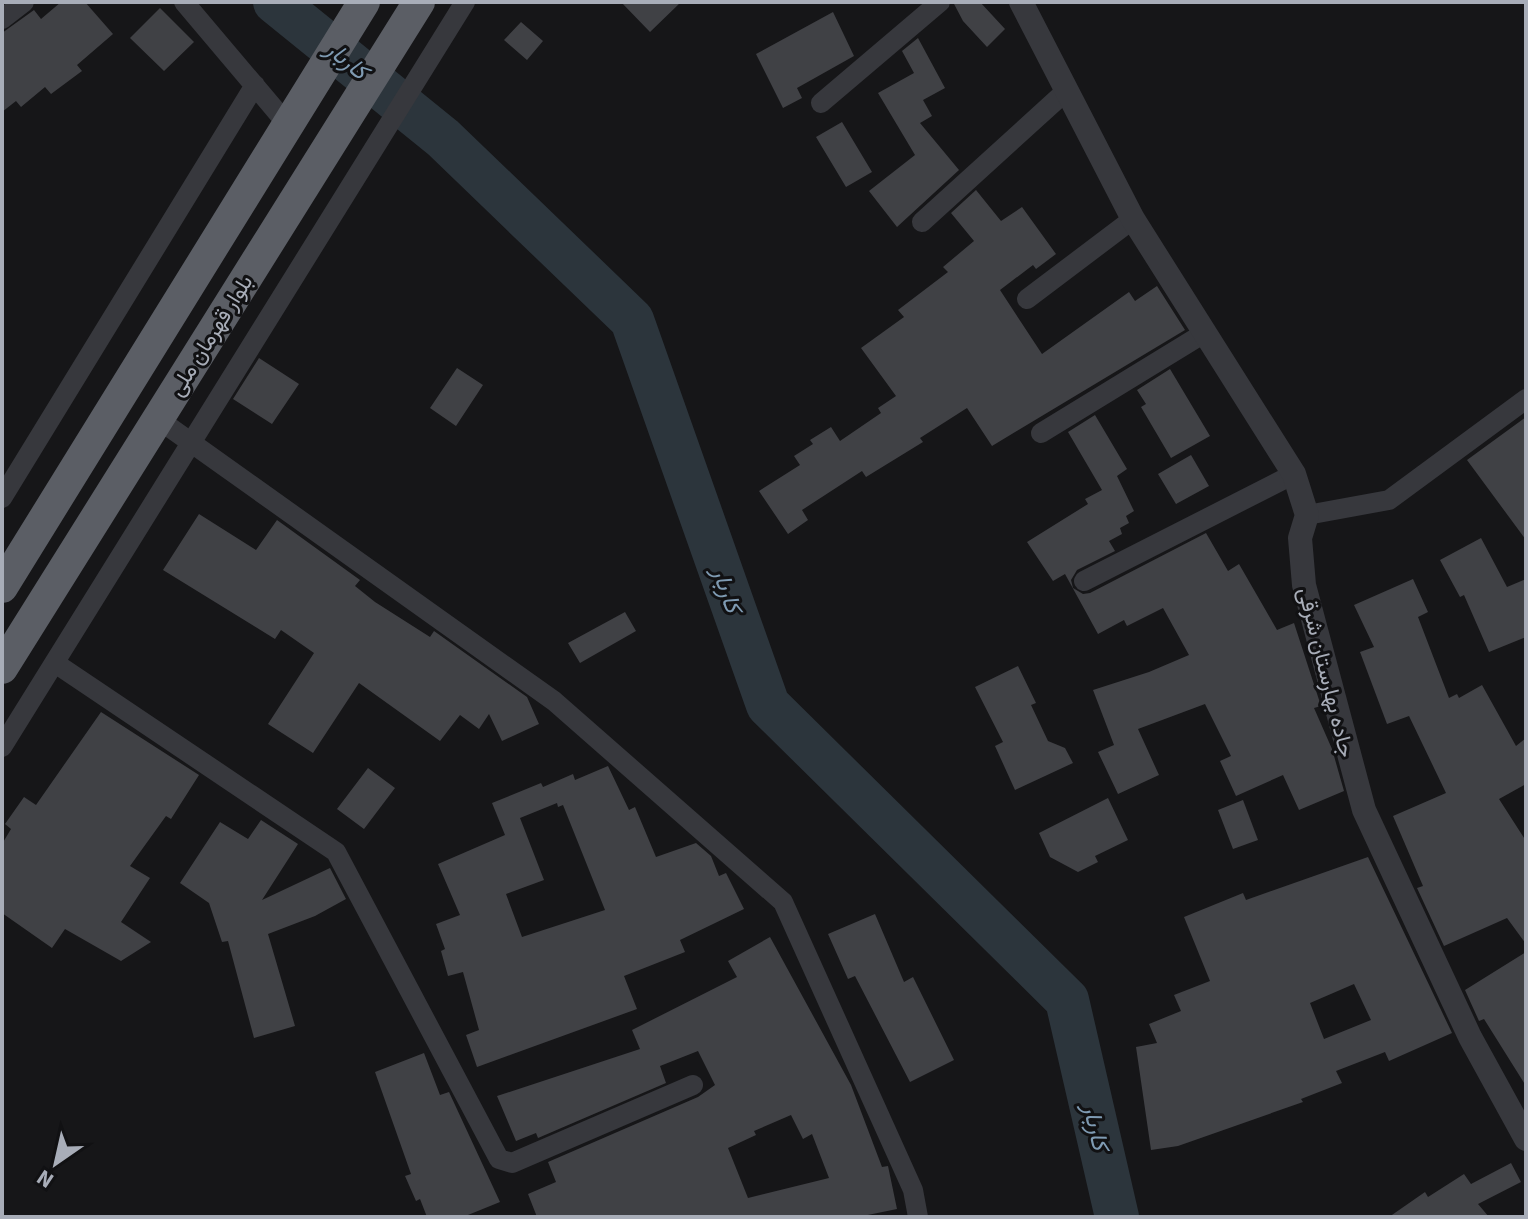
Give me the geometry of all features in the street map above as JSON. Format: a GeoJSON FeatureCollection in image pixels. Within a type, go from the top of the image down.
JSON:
{"type":"FeatureCollection","features":[{"type":"Feature","properties":{"kind":"highway","name":"بلوار قهرمان ملی"},"geometry":{"type":"LineString","coordinates":[[2,668],[419,2]]}},
{"type":"Feature","properties":{"kind":"highway","name":"بلوار قهرمان ملی"},"geometry":{"type":"LineString","coordinates":[[2,587],[363,4]]}},
{"type":"Feature","properties":{"kind":"street"},"geometry":{"type":"LineString","coordinates":[[2,19],[24,2]]}},
{"type":"Feature","properties":{"kind":"street"},"geometry":{"type":"LineString","coordinates":[[184,2],[255,85],[295,114]]}},
{"type":"Feature","properties":{"kind":"street"},"geometry":{"type":"LineString","coordinates":[[2,747],[465,2]]}},
{"type":"Feature","properties":{"kind":"street"},"geometry":{"type":"LineString","coordinates":[[821,103],[940,2]]}},
{"type":"Feature","properties":{"kind":"street","name":"جاده بهارستان شرقی"},"geometry":{"type":"LineString","coordinates":[[1021,2],[1133,219],[1294,474],[1307,515],[1300,538],[1304,585],[1364,810],[1470,1037],[1526,1139]]}},
{"type":"Feature","properties":{"kind":"street"},"geometry":{"type":"LineString","coordinates":[[2,498],[255,85]]}},
{"type":"Feature","properties":{"kind":"street"},"geometry":{"type":"LineString","coordinates":[[922,222],[1065,92]]}},
{"type":"Feature","properties":{"kind":"street"},"geometry":{"type":"LineString","coordinates":[[1027,299],[1133,219]]}},
{"type":"Feature","properties":{"kind":"street"},"geometry":{"type":"LineString","coordinates":[[1041,433],[1206,332]]}},
{"type":"Feature","properties":{"kind":"street"},"geometry":{"type":"LineString","coordinates":[[1307,515],[1389,500],[1526,399]]}},
{"type":"Feature","properties":{"kind":"street"},"geometry":{"type":"LineString","coordinates":[[158,419],[554,701],[783,902],[913,1190],[918,1217]]}},
{"type":"Feature","properties":{"kind":"street"},"geometry":{"type":"LineString","coordinates":[[1084,581],[1294,474]]}},
{"type":"Feature","properties":{"kind":"street"},"geometry":{"type":"LineString","coordinates":[[55,663],[336,852],[499,1159],[512,1163],[693,1085]]}},
{"type":"Feature","properties":{"kind":"building"},"geometry":{"type":"Polygon","coordinates":[[[61,2],[85,2],[113,34],[77,65],[82,71],[51,94],[45,87],[21,107],[16,101],[2,112],[2,33],[34,10],[41,19],[61,2]]]}},
{"type":"Feature","properties":{"kind":"building"},"geometry":{"type":"Polygon","coordinates":[[[621,2],[681,2],[650,32],[621,2]]]}},
{"type":"Feature","properties":{"kind":"building"},"geometry":{"type":"Polygon","coordinates":[[[953,2],[980,2],[1005,29],[987,47],[963,21],[953,2]]]}},
{"type":"Feature","properties":{"kind":"building"},"geometry":{"type":"Polygon","coordinates":[[[160,8],[194,42],[164,71],[130,38],[160,8]]]}},
{"type":"Feature","properties":{"kind":"building"},"geometry":{"type":"Polygon","coordinates":[[[833,12],[854,56],[797,88],[802,98],[783,108],[756,54],[833,12]]]}},
{"type":"Feature","properties":{"kind":"building"},"geometry":{"type":"Polygon","coordinates":[[[521,22],[543,41],[527,60],[504,40],[521,22]]]}},
{"type":"Feature","properties":{"kind":"building"},"geometry":{"type":"Polygon","coordinates":[[[918,38],[945,88],[923,100],[932,116],[920,123],[959,170],[897,227],[869,191],[915,155],[878,93],[914,73],[902,51],[918,38]]]}},
{"type":"Feature","properties":{"kind":"building"},"geometry":{"type":"Polygon","coordinates":[[[842,122],[872,172],[846,187],[816,137],[842,122]]]}},
{"type":"Feature","properties":{"kind":"building"},"geometry":{"type":"Polygon","coordinates":[[[976,190],[1001,221],[1022,207],[1056,254],[1036,269],[1033,265],[1000,290],[1042,354],[1129,292],[1135,301],[1157,286],[1185,330],[992,446],[967,408],[920,438],[923,442],[866,477],[862,471],[802,510],[808,520],[788,534],[759,491],[800,465],[794,456],[813,444],[810,440],[831,427],[840,441],[881,413],[878,408],[896,396],[861,348],[904,317],[898,310],[948,272],[943,267],[974,241],[951,213],[976,190]]]}},
{"type":"Feature","properties":{"kind":"building"},"geometry":{"type":"Polygon","coordinates":[[[259,358],[299,384],[272,424],[233,399],[259,358]]]}},
{"type":"Feature","properties":{"kind":"building"},"geometry":{"type":"Polygon","coordinates":[[[457,368],[483,385],[456,426],[430,408],[457,368]]]}},
{"type":"Feature","properties":{"kind":"building"},"geometry":{"type":"Polygon","coordinates":[[[1170,369],[1210,436],[1171,458],[1141,407],[1146,404],[1137,390],[1170,369]]]}},
{"type":"Feature","properties":{"kind":"building"},"geometry":{"type":"Polygon","coordinates":[[[1095,415],[1127,469],[1117,476],[1134,511],[1126,516],[1129,523],[1120,528],[1122,534],[1109,541],[1115,551],[1077,570],[1071,580],[1073,588],[1083,594],[1090,593],[1206,533],[1228,571],[1239,564],[1277,630],[1294,623],[1321,706],[1314,708],[1332,749],[1344,791],[1299,810],[1283,775],[1236,796],[1220,761],[1231,756],[1205,704],[1138,729],[1159,775],[1118,794],[1098,752],[1114,745],[1093,690],[1189,655],[1163,608],[1127,626],[1124,620],[1098,634],[1065,574],[1053,581],[1027,542],[1088,504],[1085,499],[1102,490],[1068,432],[1095,415]]]}},
{"type":"Feature","properties":{"kind":"building"},"geometry":{"type":"Polygon","coordinates":[[[1526,417],[1526,540],[1467,460],[1526,417]]]}},
{"type":"Feature","properties":{"kind":"building"},"geometry":{"type":"Polygon","coordinates":[[[1191,455],[1209,486],[1176,504],[1158,474],[1191,455]]]}},
{"type":"Feature","properties":{"kind":"building"},"geometry":{"type":"Polygon","coordinates":[[[199,514],[256,550],[277,520],[360,580],[355,586],[375,602],[430,637],[434,631],[527,697],[539,724],[502,741],[489,714],[479,729],[460,715],[440,741],[359,683],[313,753],[268,724],[314,653],[281,630],[275,639],[163,570],[199,514]]]}},
{"type":"Feature","properties":{"kind":"building"},"geometry":{"type":"Polygon","coordinates":[[[1481,538],[1507,587],[1526,579],[1526,637],[1489,652],[1464,595],[1460,597],[1440,560],[1481,538]]]}},
{"type":"Feature","properties":{"kind":"building"},"geometry":{"type":"Polygon","coordinates":[[[1413,579],[1428,612],[1418,617],[1449,698],[1457,694],[1459,698],[1482,685],[1516,746],[1526,738],[1526,784],[1499,799],[1526,841],[1526,944],[1507,918],[1444,946],[1417,888],[1423,886],[1393,816],[1446,793],[1409,716],[1387,724],[1360,652],[1374,647],[1354,605],[1413,579]]]}},
{"type":"Feature","properties":{"kind":"building"},"geometry":{"type":"Polygon","coordinates":[[[625,612],[636,631],[580,663],[568,643],[625,612]]]}},
{"type":"Feature","properties":{"kind":"building"},"geometry":{"type":"Polygon","coordinates":[[[1018,666],[1036,703],[1031,705],[1048,741],[1065,748],[1073,763],[1015,790],[995,746],[1003,742],[975,687],[1018,666]]]}},
{"type":"Feature","properties":{"kind":"building"},"geometry":{"type":"Polygon","coordinates":[[[101,712],[199,775],[171,819],[166,816],[130,866],[150,878],[121,922],[151,942],[121,961],[65,929],[52,948],[2,913],[2,844],[11,829],[5,824],[24,797],[36,805],[101,712]]]}},
{"type":"Feature","properties":{"kind":"building"},"geometry":{"type":"Polygon","coordinates":[[[608,766],[629,810],[635,807],[656,857],[696,843],[711,856],[719,876],[726,873],[744,909],[680,940],[685,952],[624,976],[637,1009],[477,1067],[466,1035],[479,1030],[463,972],[448,976],[441,951],[445,949],[436,924],[460,915],[438,864],[505,835],[492,803],[573,774],[575,780],[608,766]],[[557,803],[520,818],[544,880],[506,894],[522,937],[605,910],[563,805],[558,807],[557,803]]]}},
{"type":"Feature","properties":{"kind":"building"},"geometry":{"type":"Polygon","coordinates":[[[368,768],[395,788],[364,829],[337,809],[368,768]]]}},
{"type":"Feature","properties":{"kind":"building"},"geometry":{"type":"Polygon","coordinates":[[[1108,798],[1128,840],[1095,856],[1098,862],[1078,872],[1050,857],[1039,833],[1108,798]]]}},
{"type":"Feature","properties":{"kind":"building"},"geometry":{"type":"Polygon","coordinates":[[[1243,800],[1258,840],[1233,849],[1218,810],[1243,800]]]}},
{"type":"Feature","properties":{"kind":"building"},"geometry":{"type":"Polygon","coordinates":[[[261,820],[298,844],[262,900],[330,868],[346,899],[315,916],[268,934],[295,1026],[254,1038],[228,941],[222,942],[209,903],[180,883],[220,822],[248,839],[261,820]]]}},
{"type":"Feature","properties":{"kind":"building"},"geometry":{"type":"Polygon","coordinates":[[[1368,857],[1452,1033],[1389,1061],[1385,1052],[1336,1071],[1342,1083],[1301,1099],[1303,1102],[1178,1146],[1151,1150],[1136,1047],[1157,1043],[1149,1024],[1181,1011],[1174,995],[1210,981],[1184,917],[1243,893],[1246,900],[1368,857]],[[1354,984],[1310,1003],[1324,1039],[1371,1020],[1354,984]]]}},
{"type":"Feature","properties":{"kind":"building"},"geometry":{"type":"Polygon","coordinates":[[[875,914],[904,982],[913,977],[954,1060],[910,1082],[855,976],[848,979],[828,934],[875,914]]]}},
{"type":"Feature","properties":{"kind":"building"},"geometry":{"type":"Polygon","coordinates":[[[770,937],[851,1085],[882,1167],[888,1166],[897,1209],[858,1217],[537,1217],[528,1194],[556,1182],[548,1162],[698,1097],[715,1085],[698,1051],[660,1066],[666,1083],[538,1138],[536,1133],[516,1141],[497,1096],[640,1049],[632,1030],[737,977],[728,961],[770,937]],[[791,1115],[754,1131],[756,1135],[728,1148],[748,1198],[829,1178],[812,1134],[803,1139],[791,1115]]]}},
{"type":"Feature","properties":{"kind":"building"},"geometry":{"type":"Polygon","coordinates":[[[1526,952],[1526,1086],[1484,1019],[1479,1021],[1465,990],[1526,952]]]}},
{"type":"Feature","properties":{"kind":"building"},"geometry":{"type":"Polygon","coordinates":[[[424,1053],[440,1095],[449,1092],[500,1202],[463,1217],[427,1217],[420,1199],[416,1201],[405,1176],[411,1174],[375,1072],[424,1053]]]}},
{"type":"Feature","properties":{"kind":"building"},"geometry":{"type":"Polygon","coordinates":[[[1511,1163],[1521,1182],[1478,1204],[1489,1217],[1389,1217],[1425,1192],[1428,1197],[1464,1174],[1471,1184],[1511,1163]]]}},
{"type":"Feature","properties":{"kind":"waterway","name":"کاربار"},"geometry":{"type":"LineString","coordinates":[[275,2],[443,138],[632,320],[768,705],[1067,1000],[1117,1217]]}}]}
